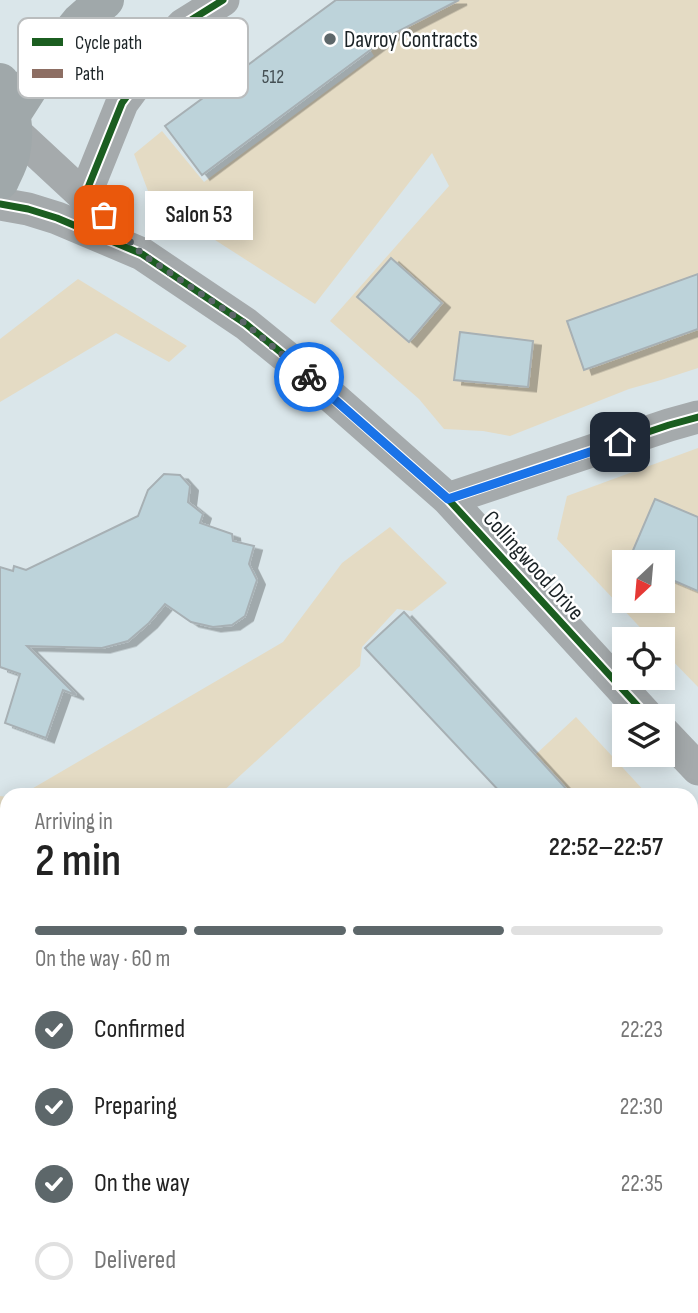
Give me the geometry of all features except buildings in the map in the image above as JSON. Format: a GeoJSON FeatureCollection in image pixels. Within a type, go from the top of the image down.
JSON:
{"type":"FeatureCollection","features":[{"type":"Feature","properties":{"kind":"highway"},"geometry":{"type":"LineString","coordinates":[[85,18],[105,0]]}},
{"type":"Feature","properties":{"kind":"highway"},"geometry":{"type":"LineString","coordinates":[[0,181],[11,155],[8,108]]}},
{"type":"Feature","properties":{"kind":"street"},"geometry":{"type":"LineString","coordinates":[[194,18],[223,0]]}},
{"type":"Feature","properties":{"kind":"street"},"geometry":{"type":"LineString","coordinates":[[85,195],[126,98]]}},
{"type":"Feature","properties":{"kind":"street","name":"Collingwood Drive"},"geometry":{"type":"LineString","coordinates":[[8,108],[142,254]]}},
{"type":"Feature","properties":{"kind":"street","name":"Collingwood Drive"},"geometry":{"type":"LineString","coordinates":[[0,204],[57,218],[142,254],[246,324],[448,499],[636,704]]}},
{"type":"Feature","properties":{"kind":"street"},"geometry":{"type":"LineString","coordinates":[[448,499],[698,417]]}},
{"type":"Feature","properties":{"kind":"street"},"geometry":{"type":"LineString","coordinates":[[675,745],[698,769]]}},
{"type":"Feature","properties":{"kind":"shaded area"},"geometry":{"type":"Polygon","coordinates":[[[342,0],[698,0],[698,368],[629,389],[510,436],[483,431],[444,429],[419,399],[330,321],[449,186],[432,153],[315,304],[151,199],[134,154],[162,131],[204,182],[374,56],[342,0]]]}},
{"type":"Feature","properties":{"kind":"shaded area"},"geometry":{"type":"Polygon","coordinates":[[[78,279],[187,346],[169,362],[116,333],[0,402],[0,339],[78,279]]]}},
{"type":"Feature","properties":{"kind":"shaded area"},"geometry":{"type":"Polygon","coordinates":[[[698,448],[698,687],[675,663],[675,627],[640,627],[627,613],[676,612],[676,550],[612,550],[612,598],[557,539],[567,496],[698,448]]]}},
{"type":"Feature","properties":{"kind":"shaded area"},"geometry":{"type":"Polygon","coordinates":[[[390,527],[447,583],[412,611],[397,609],[362,647],[360,666],[227,788],[33,788],[283,642],[342,563],[390,527]]]}},
{"type":"Feature","properties":{"kind":"shaded area"},"geometry":{"type":"Polygon","coordinates":[[[576,717],[612,756],[612,767],[622,767],[641,788],[499,788],[576,717]]]}},
{"type":"Feature","properties":{"kind":"cycle path"},"geometry":{"type":"LineString","coordinates":[[194,18],[223,0]]}},
{"type":"Feature","properties":{"kind":"cycle path"},"geometry":{"type":"LineString","coordinates":[[85,195],[126,98]]}},
{"type":"Feature","properties":{"kind":"cycle path"},"geometry":{"type":"LineString","coordinates":[[0,204],[57,218],[142,254],[246,324],[448,499],[636,704]]}},
{"type":"Feature","properties":{"kind":"cycle path"},"geometry":{"type":"LineString","coordinates":[[448,499],[698,417]]}},
{"type":"Feature","properties":{"kind":"way so far"},"geometry":{"type":"LineString","coordinates":[[104,215],[142,254],[246,324],[309,377]]}},
{"type":"Feature","properties":{"kind":"place","name":"Davroy Contracts"},"geometry":{"type":"Point","coordinates":[330,39]}},
{"type":"Feature","properties":{"kind":"place","name":"Salon 53"},"geometry":{"type":"Point","coordinates":[104,215]}},
{"type":"Feature","properties":{"kind":"route"},"geometry":{"type":"LineString","coordinates":[[309,377],[448,499],[620,442]]}}]}
